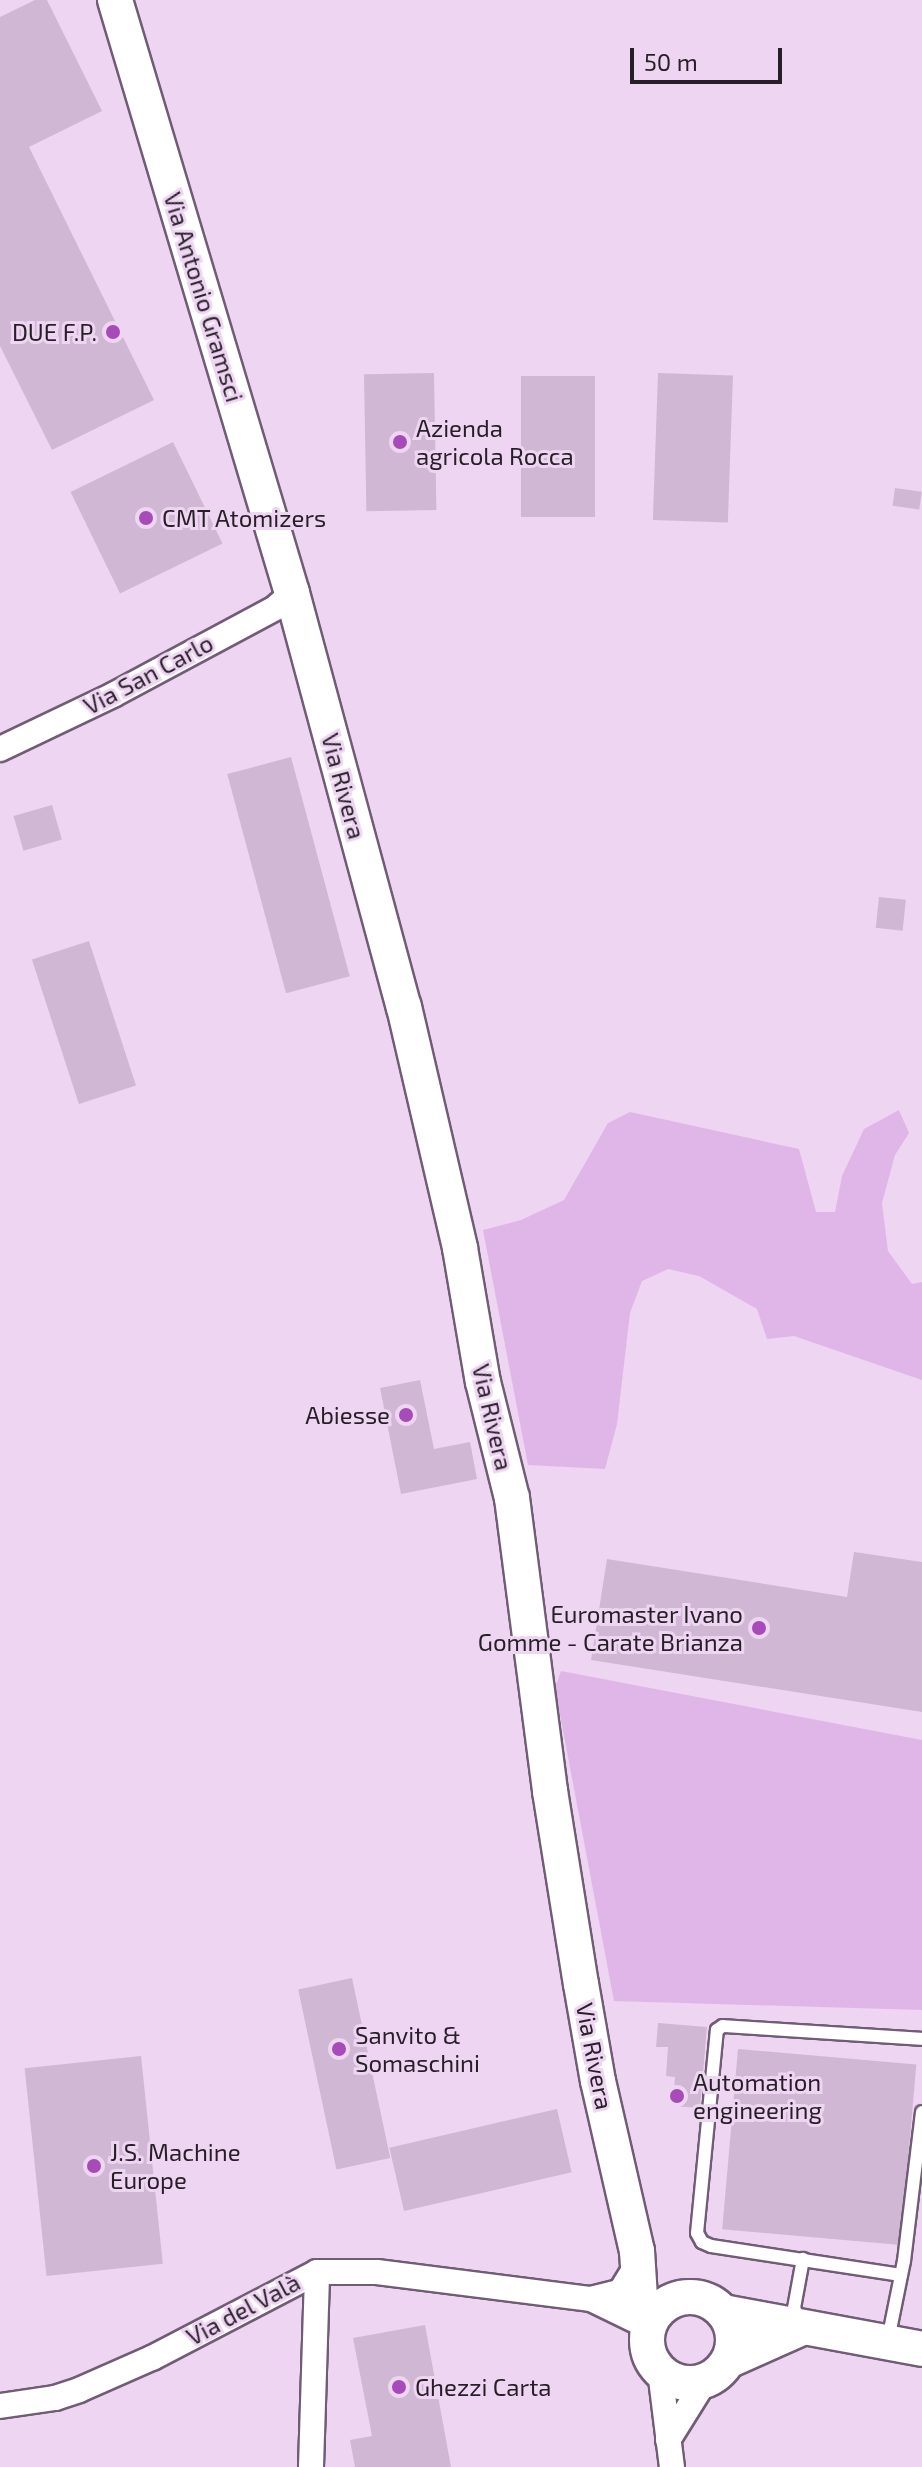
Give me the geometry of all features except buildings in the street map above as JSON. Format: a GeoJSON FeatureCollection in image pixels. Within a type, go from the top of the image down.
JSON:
{"type":"FeatureCollection","features":[{"type":"Feature","properties":{"kind":"street","name":"Via Antonio Gramsci"},"geometry":{"type":"LineString","coordinates":[[115,0],[292,593]]}},
{"type":"Feature","properties":{"kind":"street","name":"Via San Carlo"},"geometry":{"type":"LineString","coordinates":[[0,749],[113,695],[275,608],[292,593]]}},
{"type":"Feature","properties":{"kind":"street","name":"Via Rivera"},"geometry":{"type":"LineString","coordinates":[[292,593],[404,1007],[460,1248],[483,1382],[512,1498],[550,1791],[581,1984],[598,2081],[638,2257],[640,2297],[650,2324]]}},
{"type":"Feature","properties":{"kind":"street","name":"Via Rivera"},"geometry":{"type":"LineString","coordinates":[[638,2257],[687,2297]]}},
{"type":"Feature","properties":{"kind":"street"},"geometry":{"type":"LineString","coordinates":[[591,2299],[620,2292],[638,2257]]}},
{"type":"Feature","properties":{"kind":"street"},"geometry":{"type":"LineString","coordinates":[[311,2467],[317,2272]]}},
{"type":"Feature","properties":{"kind":"street","name":"Via del Valà"},"geometry":{"type":"LineString","coordinates":[[0,2406],[55,2398],[79,2390],[152,2358],[317,2272],[377,2272],[591,2299],[650,2324]]}},
{"type":"Feature","properties":{"kind":"street"},"geometry":{"type":"LineString","coordinates":[[672,2467],[660,2371],[648,2350],[650,2324],[673,2301],[687,2297],[701,2299],[723,2312],[922,2349]]}},
{"type":"Feature","properties":{"kind":"street"},"geometry":{"type":"LineString","coordinates":[[668,2440],[716,2371],[733,2336],[723,2312]]}},
{"type":"Feature","properties":{"kind":"street"},"geometry":{"type":"LineString","coordinates":[[660,2371],[681,2382],[716,2371],[802,2328]]}},
{"type":"Feature","properties":{"kind":"lane"},"geometry":{"type":"LineString","coordinates":[[901,2275],[711,2246],[702,2242],[697,2233],[717,2030],[723,2026],[922,2039]]}},
{"type":"Feature","properties":{"kind":"lane"},"geometry":{"type":"LineString","coordinates":[[888,2343],[917,2189],[922,2112]]}},
{"type":"Feature","properties":{"kind":"lane"},"geometry":{"type":"LineString","coordinates":[[802,2328],[794,2308],[803,2259]]}},
{"type":"Feature","properties":{"kind":"shaded area"},"geometry":{"type":"Polygon","coordinates":[[[899,1110],[909,1133],[895,1155],[882,1203],[888,1251],[912,1284],[922,1282],[922,1380],[794,1336],[767,1339],[757,1309],[699,1276],[668,1269],[642,1281],[630,1313],[617,1424],[605,1469],[528,1465],[483,1230],[521,1220],[564,1200],[608,1123],[630,1112],[799,1149],[816,1212],[835,1212],[842,1176],[864,1129],[899,1110]]]}},
{"type":"Feature","properties":{"kind":"shaded area"},"geometry":{"type":"Polygon","coordinates":[[[561,1671],[922,1740],[922,2010],[614,2001],[555,1688],[561,1671]]]}},
{"type":"Feature","properties":{"kind":"place","name":"DUE F.P."},"geometry":{"type":"Point","coordinates":[113,332]}},
{"type":"Feature","properties":{"kind":"place","name":"Azienda agricola Rocca"},"geometry":{"type":"Point","coordinates":[400,442]}},
{"type":"Feature","properties":{"kind":"place","name":"CMT Atomizers"},"geometry":{"type":"Point","coordinates":[146,518]}},
{"type":"Feature","properties":{"kind":"place","name":"Abiesse"},"geometry":{"type":"Point","coordinates":[406,1415]}},
{"type":"Feature","properties":{"kind":"place","name":"Euromaster Ivano Gomme - Carate Brianza"},"geometry":{"type":"Point","coordinates":[759,1628]}},
{"type":"Feature","properties":{"kind":"place","name":"Sanvito & Somaschini"},"geometry":{"type":"Point","coordinates":[339,2049]}},
{"type":"Feature","properties":{"kind":"place","name":"Automation engineering"},"geometry":{"type":"Point","coordinates":[677,2096]}},
{"type":"Feature","properties":{"kind":"place","name":"J.S. Machine Europe"},"geometry":{"type":"Point","coordinates":[94,2166]}},
{"type":"Feature","properties":{"kind":"place","name":"Ghezzi Carta"},"geometry":{"type":"Point","coordinates":[399,2387]}}]}
